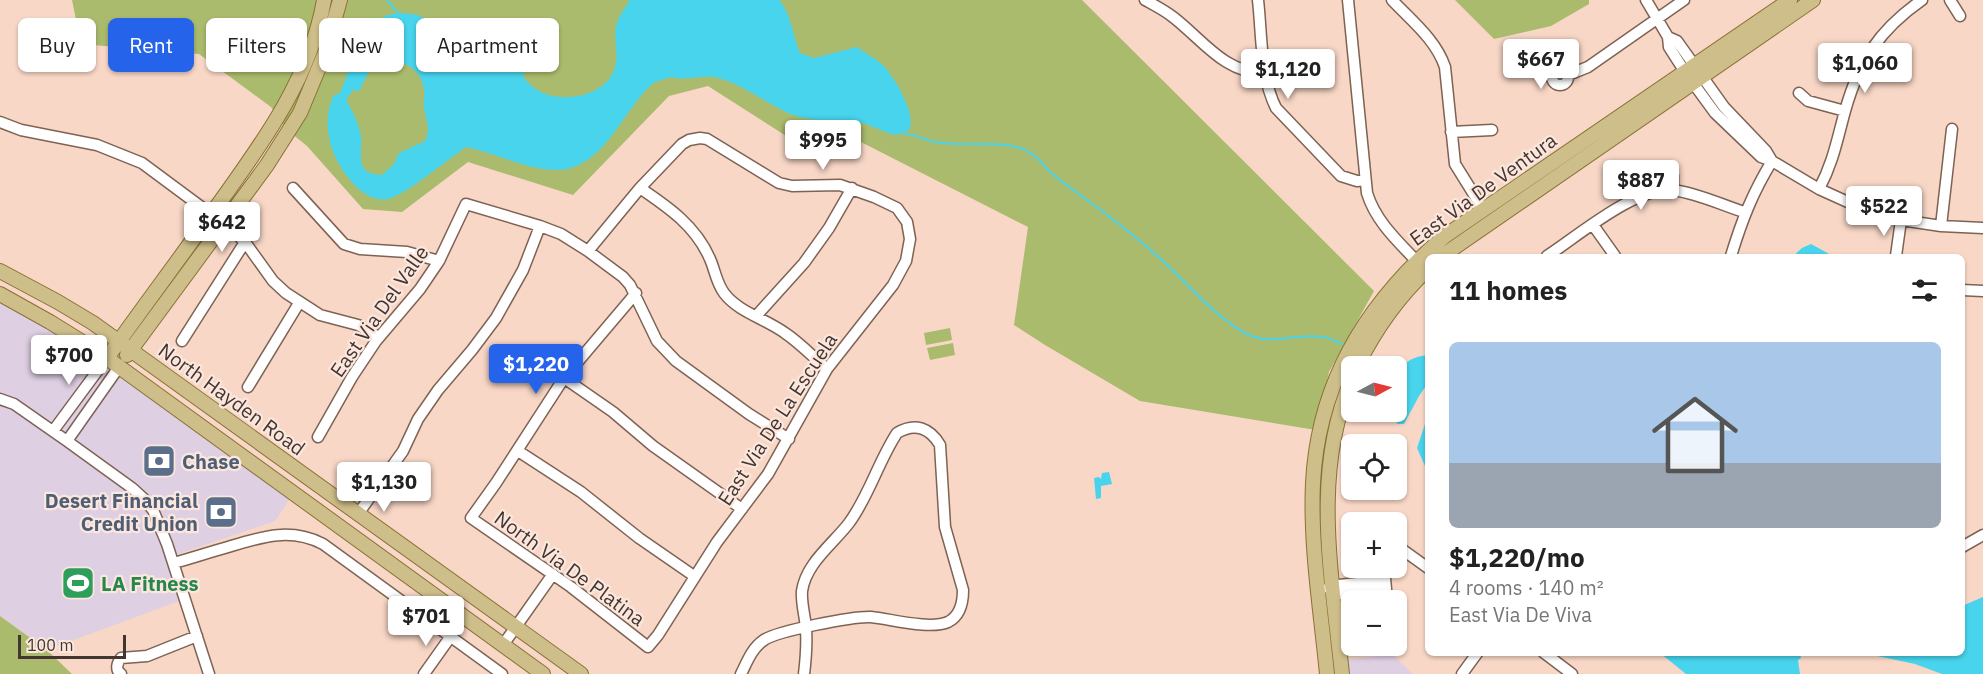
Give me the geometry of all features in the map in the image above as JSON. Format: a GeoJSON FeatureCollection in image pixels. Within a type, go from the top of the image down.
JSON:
{"type":"FeatureCollection","features":[{"type":"Feature","properties":{"kind":"main road"},"geometry":{"type":"LineString","coordinates":[[119,367],[124,345],[212,213],[254,155],[285,105],[309,53],[324,0]]}},
{"type":"Feature","properties":{"kind":"main road"},"geometry":{"type":"LineString","coordinates":[[107,358],[124,345],[224,223],[267,165],[300,113],[325,54],[340,0]]}},
{"type":"Feature","properties":{"kind":"main road","name":"East Via De Ventura"},"geometry":{"type":"LineString","coordinates":[[1445,254],[1694,74],[1790,0]]}},
{"type":"Feature","properties":{"kind":"main road","name":"East Via De Ventura"},"geometry":{"type":"LineString","coordinates":[[1432,254],[1445,236],[1483,209],[1814,0]]}},
{"type":"Feature","properties":{"kind":"main road","name":"East Via De Ventura"},"geometry":{"type":"LineString","coordinates":[[1363,356],[1390,311],[1423,267]]}},
{"type":"Feature","properties":{"kind":"main road","name":"East Via De Ventura"},"geometry":{"type":"LineString","coordinates":[[1327,674],[1313,519],[1316,452],[1326,408],[1339,372],[1357,335],[1382,299],[1423,267]]}},
{"type":"Feature","properties":{"kind":"main road","name":"North Hayden Road"},"geometry":{"type":"LineString","coordinates":[[0,271],[58,302],[124,345],[581,674]]}},
{"type":"Feature","properties":{"kind":"main road","name":"North Hayden Road"},"geometry":{"type":"LineString","coordinates":[[0,294],[107,358],[543,674]]}},
{"type":"Feature","properties":{"kind":"main road"},"geometry":{"type":"LineString","coordinates":[[1341,413],[1333,437],[1327,485],[1327,518],[1342,674]]}},
{"type":"Feature","properties":{"kind":"street"},"geometry":{"type":"LineString","coordinates":[[1145,0],[1175,11],[1225,62],[1248,73],[1265,74]]}},
{"type":"Feature","properties":{"kind":"street"},"geometry":{"type":"LineString","coordinates":[[1258,0],[1265,74],[1275,108],[1341,176],[1357,181],[1365,180]]}},
{"type":"Feature","properties":{"kind":"street"},"geometry":{"type":"LineString","coordinates":[[1348,0],[1367,193],[1375,214],[1423,267]]}},
{"type":"Feature","properties":{"kind":"street"},"geometry":{"type":"LineString","coordinates":[[1392,0],[1435,45],[1441,55],[1445,67],[1455,164],[1483,209]]}},
{"type":"Feature","properties":{"kind":"street"},"geometry":{"type":"LineString","coordinates":[[1646,0],[1668,37],[1677,41],[1694,74],[1766,151],[1772,161],[1819,189],[1860,208],[1901,220],[1941,226],[1983,228]]}},
{"type":"Feature","properties":{"kind":"street"},"geometry":{"type":"LineString","coordinates":[[1568,75],[1588,67],[1684,0]]}},
{"type":"Feature","properties":{"kind":"street"},"geometry":{"type":"LineString","coordinates":[[1819,189],[1831,167],[1845,111],[1864,60],[1879,37],[1901,14],[1922,0]]}},
{"type":"Feature","properties":{"kind":"street"},"geometry":{"type":"LineString","coordinates":[[1950,0],[1960,16]]}},
{"type":"Feature","properties":{"kind":"street"},"geometry":{"type":"LineString","coordinates":[[1799,93],[1808,101],[1845,111]]}},
{"type":"Feature","properties":{"kind":"street"},"geometry":{"type":"LineString","coordinates":[[0,122],[21,130],[97,145],[142,163],[224,223],[245,242],[273,281],[299,303],[320,315],[358,325],[379,337]]}},
{"type":"Feature","properties":{"kind":"street"},"geometry":{"type":"LineString","coordinates":[[1941,226],[1952,129]]}},
{"type":"Feature","properties":{"kind":"street"},"geometry":{"type":"LineString","coordinates":[[1451,132],[1492,130]]}},
{"type":"Feature","properties":{"kind":"street"},"geometry":{"type":"LineString","coordinates":[[588,251],[640,188],[682,144],[689,140],[707,139],[779,183],[792,186],[852,188],[829,228],[804,263],[757,315]]}},
{"type":"Feature","properties":{"kind":"street"},"geometry":{"type":"LineString","coordinates":[[1732,254],[1744,212],[1772,161]]}},
{"type":"Feature","properties":{"kind":"street"},"geometry":{"type":"LineString","coordinates":[[1673,190],[1674,176]]}},
{"type":"Feature","properties":{"kind":"street"},"geometry":{"type":"LineString","coordinates":[[292,188],[344,244],[360,249],[407,252],[439,261]]}},
{"type":"Feature","properties":{"kind":"street"},"geometry":{"type":"LineString","coordinates":[[640,188],[684,220],[701,241],[724,292],[734,303],[785,332],[827,369]]}},
{"type":"Feature","properties":{"kind":"street","name":"East Via De La Escuela"},"geometry":{"type":"LineString","coordinates":[[648,646],[658,635],[694,576],[768,474],[827,369],[893,285],[906,261],[910,239],[907,222],[897,208],[852,188]]}},
{"type":"Feature","properties":{"kind":"street"},"geometry":{"type":"LineString","coordinates":[[1550,254],[1633,199],[1653,192],[1673,190],[1744,212]]}},
{"type":"Feature","properties":{"kind":"street","name":"East Via Del Valle"},"geometry":{"type":"LineString","coordinates":[[318,437],[352,377],[379,337],[420,290],[439,261],[466,204],[540,226]]}},
{"type":"Feature","properties":{"kind":"street"},"geometry":{"type":"LineString","coordinates":[[1896,254],[1901,220]]}},
{"type":"Feature","properties":{"kind":"street"},"geometry":{"type":"LineString","coordinates":[[1593,225],[1614,254]]}},
{"type":"Feature","properties":{"kind":"street"},"geometry":{"type":"LineString","coordinates":[[358,514],[403,451],[418,419],[438,390],[496,318],[523,270],[540,226],[561,234],[623,277],[636,293],[657,341],[676,361],[749,414],[789,439]]}},
{"type":"Feature","properties":{"kind":"street"},"geometry":{"type":"LineString","coordinates":[[182,341],[245,242]]}},
{"type":"Feature","properties":{"kind":"street"},"geometry":{"type":"LineString","coordinates":[[1965,290],[1983,291]]}},
{"type":"Feature","properties":{"kind":"street"},"geometry":{"type":"LineString","coordinates":[[636,293],[564,378],[518,451],[581,492],[639,538],[694,576]]}},
{"type":"Feature","properties":{"kind":"street"},"geometry":{"type":"LineString","coordinates":[[248,387],[299,303]]}},
{"type":"Feature","properties":{"kind":"street"},"geometry":{"type":"LineString","coordinates":[[53,431],[107,358]]}},
{"type":"Feature","properties":{"kind":"street"},"geometry":{"type":"LineString","coordinates":[[67,441],[119,367]]}},
{"type":"Feature","properties":{"kind":"street"},"geometry":{"type":"LineString","coordinates":[[564,378],[613,412],[653,446],[742,510]]}},
{"type":"Feature","properties":{"kind":"street"},"geometry":{"type":"LineString","coordinates":[[0,399],[14,404],[67,441],[143,498],[153,510],[174,563],[209,674]]}},
{"type":"Feature","properties":{"kind":"street"},"geometry":{"type":"LineString","coordinates":[[741,674],[748,658],[762,641],[771,636],[806,628],[862,616],[936,625],[950,621],[958,613],[963,601],[963,590],[945,527],[940,446],[933,434],[925,429],[909,428],[897,434],[851,521],[812,566],[802,591],[806,628],[807,649],[804,674]]}},
{"type":"Feature","properties":{"kind":"street","name":"North Via De Platina"},"geometry":{"type":"LineString","coordinates":[[518,451],[471,518],[553,574],[648,646]]}},
{"type":"Feature","properties":{"kind":"street"},"geometry":{"type":"LineString","coordinates":[[174,563],[275,534],[308,537],[323,544],[502,674]]}},
{"type":"Feature","properties":{"kind":"street"},"geometry":{"type":"LineString","coordinates":[[1965,545],[1983,535]]}},
{"type":"Feature","properties":{"kind":"street"},"geometry":{"type":"LineString","coordinates":[[1407,553],[1425,566]]}},
{"type":"Feature","properties":{"kind":"street"},"geometry":{"type":"LineString","coordinates":[[503,645],[553,574]]}},
{"type":"Feature","properties":{"kind":"street"},"geometry":{"type":"LineString","coordinates":[[1318,586],[1333,590],[1339,585],[1386,590]]}},
{"type":"Feature","properties":{"kind":"street"},"geometry":{"type":"LineString","coordinates":[[122,674],[117,667],[117,662],[121,658],[147,656],[197,636]]}},
{"type":"Feature","properties":{"kind":"street"},"geometry":{"type":"LineString","coordinates":[[424,674],[451,636]]}},
{"type":"Feature","properties":{"kind":"street"},"geometry":{"type":"LineString","coordinates":[[1462,674],[1475,656]]}},
{"type":"Feature","properties":{"kind":"street"},"geometry":{"type":"LineString","coordinates":[[1548,656],[1572,674]]}},
{"type":"Feature","properties":{"kind":"shaded area"},"geometry":{"type":"Polygon","coordinates":[[[0,301],[74,341],[291,497],[275,521],[167,558],[179,601],[47,650],[0,616],[0,301]]]}},
{"type":"Feature","properties":{"kind":"shaded area"},"geometry":{"type":"Polygon","coordinates":[[[1394,656],[1413,674],[1350,674],[1348,660],[1394,656]]]}},
{"type":"Feature","properties":{"kind":"green space"},"geometry":{"type":"Polygon","coordinates":[[[72,0],[1082,0],[1374,291],[1329,372],[1316,430],[1140,401],[1014,325],[1028,227],[857,140],[797,143],[708,86],[669,96],[573,195],[468,162],[402,212],[363,209],[307,146],[286,129],[271,107],[223,72],[307,72],[307,18],[206,18],[206,59],[194,54],[194,18],[108,18],[108,46],[96,45],[96,18],[76,18],[72,0]]]}},
{"type":"Feature","properties":{"kind":"green space"},"geometry":{"type":"Polygon","coordinates":[[[1455,0],[1589,0],[1589,4],[1551,26],[1494,39],[1455,0]]]}},
{"type":"Feature","properties":{"kind":"green space"},"geometry":{"type":"Polygon","coordinates":[[[950,328],[952,340],[926,345],[924,333],[950,328]]]}},
{"type":"Feature","properties":{"kind":"green space"},"geometry":{"type":"Polygon","coordinates":[[[953,343],[955,355],[930,360],[927,348],[953,343]]]}},
{"type":"Feature","properties":{"kind":"green space"},"geometry":{"type":"Polygon","coordinates":[[[0,616],[47,650],[72,674],[0,674],[0,616]]]}},
{"type":"Feature","properties":{"kind":"water"},"geometry":{"type":"Polygon","coordinates":[[[630,0],[779,0],[789,18],[800,53],[814,58],[857,47],[884,66],[894,79],[908,106],[911,123],[909,130],[897,135],[857,122],[805,118],[788,113],[739,86],[716,77],[684,79],[672,77],[651,85],[598,151],[571,168],[554,170],[532,167],[466,147],[396,196],[378,199],[367,195],[349,179],[331,147],[328,116],[331,101],[333,96],[340,93],[348,72],[369,72],[359,91],[353,90],[346,100],[360,131],[363,167],[373,174],[382,175],[394,164],[399,153],[425,141],[428,132],[424,89],[416,72],[524,72],[523,76],[531,85],[551,96],[572,97],[589,93],[604,84],[614,71],[616,25],[630,0]]]}},
{"type":"Feature","properties":{"kind":"water"},"geometry":{"type":"Polygon","coordinates":[[[403,13],[424,18],[416,18],[416,72],[404,64],[404,18],[382,18],[403,13]]]}},
{"type":"Feature","properties":{"kind":"water"},"geometry":{"type":"Polygon","coordinates":[[[1811,244],[1829,254],[1795,254],[1811,244]]]}},
{"type":"Feature","properties":{"kind":"water"},"geometry":{"type":"Polygon","coordinates":[[[1425,356],[1425,387],[1407,418],[1407,363],[1416,357],[1425,356]]]}},
{"type":"Feature","properties":{"kind":"water"},"geometry":{"type":"Polygon","coordinates":[[[1425,424],[1425,466],[1417,448],[1425,424]]]}},
{"type":"Feature","properties":{"kind":"water"},"geometry":{"type":"Polygon","coordinates":[[[1109,472],[1112,484],[1101,486],[1101,498],[1096,499],[1094,478],[1101,479],[1102,473],[1109,472]]]}},
{"type":"Feature","properties":{"kind":"water"},"geometry":{"type":"Polygon","coordinates":[[[1983,597],[1983,674],[1942,674],[1915,664],[1877,656],[1965,656],[1965,605],[1983,597]]]}},
{"type":"Feature","properties":{"kind":"water"},"geometry":{"type":"Polygon","coordinates":[[[1664,656],[1801,656],[1801,658],[1798,660],[1800,674],[1686,674],[1664,656]]]}},
{"type":"Feature","properties":{"kind":"waterway"},"geometry":{"type":"LineString","coordinates":[[387,0],[399,14]]}},
{"type":"Feature","properties":{"kind":"waterway"},"geometry":{"type":"LineString","coordinates":[[902,131],[905,134],[946,144],[1009,145],[1029,152],[1056,177],[1140,241],[1226,321],[1237,328],[1260,338],[1317,336],[1342,344]]}},
{"type":"Feature","properties":{"kind":"place","name":"Chase"},"geometry":{"type":"Point","coordinates":[159,461]}},
{"type":"Feature","properties":{"kind":"place","name":"Desert Financial Credit Union"},"geometry":{"type":"Point","coordinates":[221,512]}},
{"type":"Feature","properties":{"kind":"place","name":"LA Fitness"},"geometry":{"type":"Point","coordinates":[78,583]}}]}
